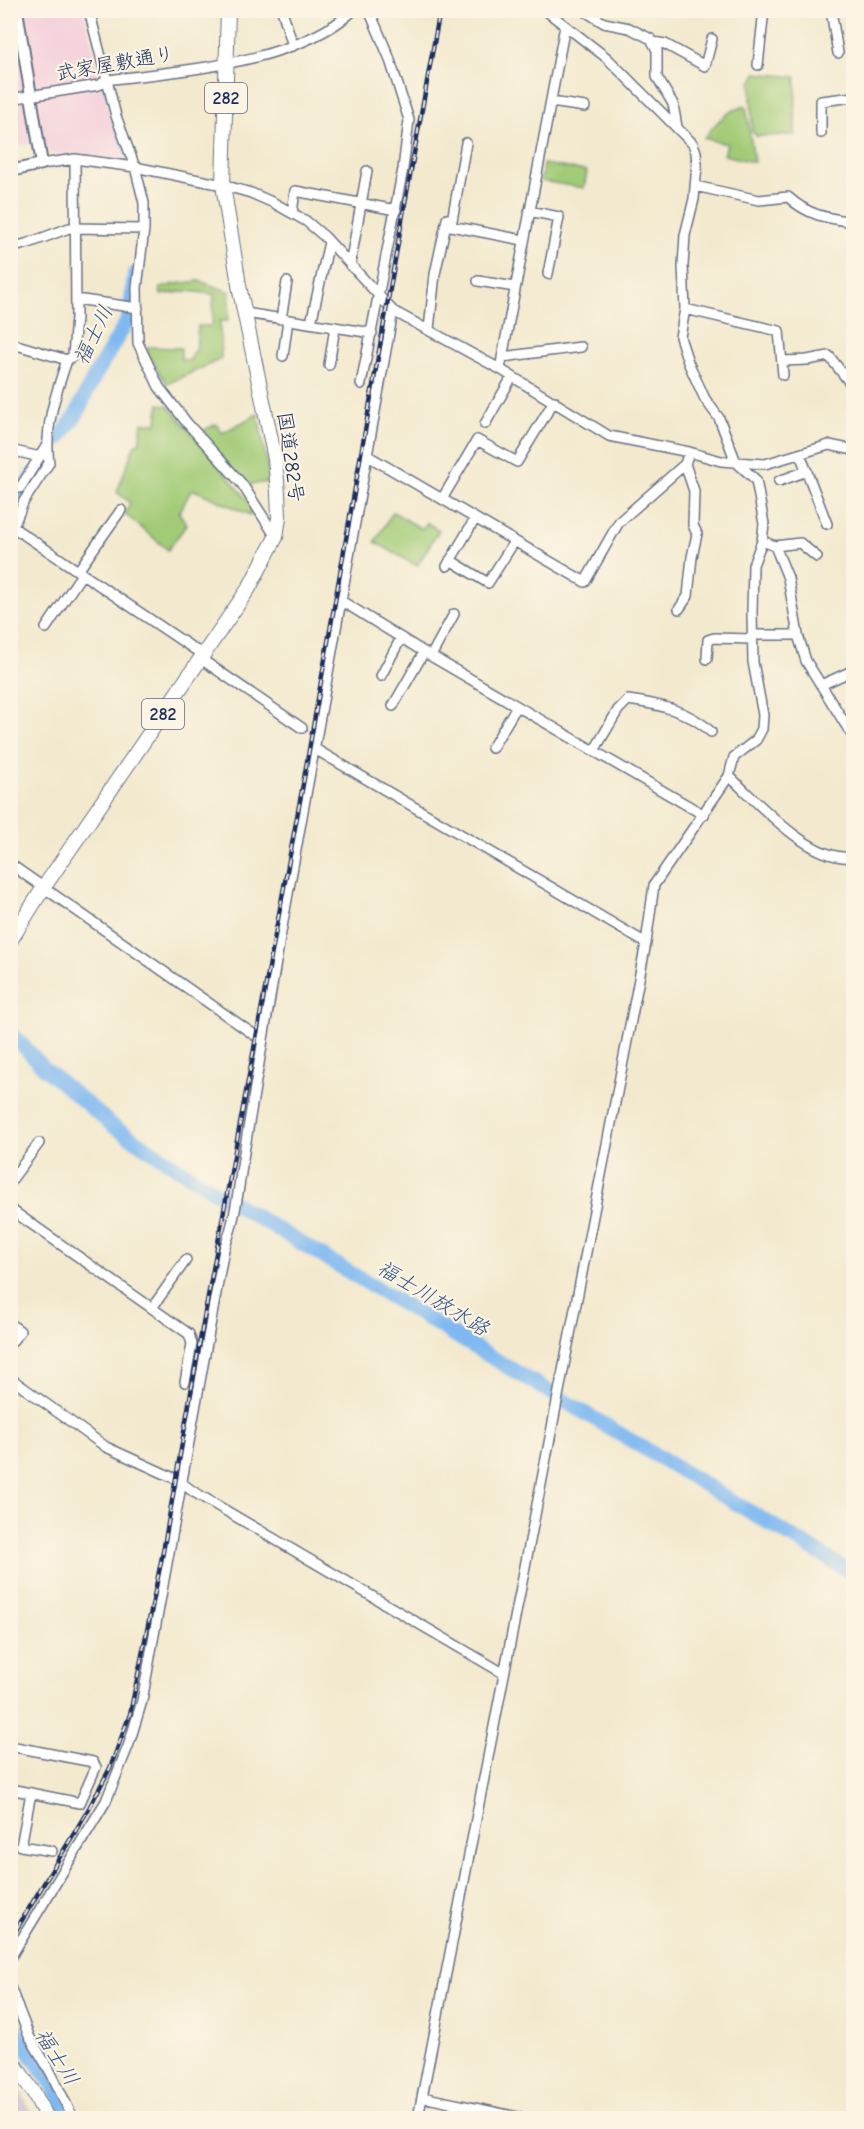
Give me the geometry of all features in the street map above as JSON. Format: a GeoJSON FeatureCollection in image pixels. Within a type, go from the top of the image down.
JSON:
{"type":"FeatureCollection","features":[{"type":"Feature","properties":{"kind":"highway","name":"国道282号"},"geometry":{"type":"LineString","coordinates":[[10,941],[44,887],[249,588],[276,537],[279,517],[275,459],[240,291],[223,185],[228,10]]}},
{"type":"Feature","properties":{"kind":"highway"},"geometry":{"type":"LineString","coordinates":[[10,2058],[34,2093],[47,2118]]}},
{"type":"Feature","properties":{"kind":"main road"},"geometry":{"type":"LineString","coordinates":[[10,171],[42,164],[17,10]]}},
{"type":"Feature","properties":{"kind":"street"},"geometry":{"type":"LineString","coordinates":[[89,10],[116,116],[135,167],[144,203],[144,229],[134,307],[138,343],[159,387],[187,423],[242,484],[276,537]]}},
{"type":"Feature","properties":{"kind":"street"},"geometry":{"type":"LineString","coordinates":[[282,10],[293,46]]}},
{"type":"Feature","properties":{"kind":"street","name":"武家屋敷通り"},"geometry":{"type":"LineString","coordinates":[[10,99],[99,85],[107,80],[227,64],[293,46],[321,33],[354,10]]}},
{"type":"Feature","properties":{"kind":"street"},"geometry":{"type":"LineString","coordinates":[[361,384],[404,169],[409,120],[389,57],[369,10]]}},
{"type":"Feature","properties":{"kind":"street"},"geometry":{"type":"LineString","coordinates":[[418,2118],[646,943],[654,885],[729,776],[734,757],[756,740],[762,729],[763,715],[753,662],[752,637],[753,565],[762,541],[764,524],[756,480],[736,462],[719,418],[705,399],[688,362],[680,337],[685,309],[683,266],[685,235],[694,199],[696,152],[693,144],[677,127],[607,58],[544,10]]}},
{"type":"Feature","properties":{"kind":"street"},"geometry":{"type":"LineString","coordinates":[[583,10],[604,23],[629,28],[651,39],[657,50],[657,77],[673,104],[677,127]]}},
{"type":"Feature","properties":{"kind":"street"},"geometry":{"type":"LineString","coordinates":[[759,65],[764,12],[779,10]]}},
{"type":"Feature","properties":{"kind":"street"},"geometry":{"type":"LineString","coordinates":[[831,10],[838,53]]}},
{"type":"Feature","properties":{"kind":"street"},"geometry":{"type":"LineString","coordinates":[[500,369],[565,26]]}},
{"type":"Feature","properties":{"kind":"street"},"geometry":{"type":"LineString","coordinates":[[653,42],[665,44],[705,66],[712,39]]}},
{"type":"Feature","properties":{"kind":"street"},"geometry":{"type":"LineString","coordinates":[[821,133],[821,102],[854,97]]}},
{"type":"Feature","properties":{"kind":"street"},"geometry":{"type":"LineString","coordinates":[[550,102],[585,107]]}},
{"type":"Feature","properties":{"kind":"street"},"geometry":{"type":"LineString","coordinates":[[466,143],[451,226],[523,240]]}},
{"type":"Feature","properties":{"kind":"street"},"geometry":{"type":"LineString","coordinates":[[75,159],[77,227],[73,356],[67,360],[52,407],[48,443],[49,463],[24,501],[12,532],[80,572],[302,728]]}},
{"type":"Feature","properties":{"kind":"street"},"geometry":{"type":"LineString","coordinates":[[42,164],[75,159],[135,167],[251,193],[306,221],[393,310],[500,369],[609,436],[689,452],[721,461],[765,464],[830,445],[854,450]]}},
{"type":"Feature","properties":{"kind":"street"},"geometry":{"type":"LineString","coordinates":[[350,265],[367,171]]}},
{"type":"Feature","properties":{"kind":"street"},"geometry":{"type":"LineString","coordinates":[[695,186],[759,200],[788,197],[819,217],[854,222]]}},
{"type":"Feature","properties":{"kind":"street"},"geometry":{"type":"LineString","coordinates":[[292,213],[295,191],[396,210]]}},
{"type":"Feature","properties":{"kind":"street"},"geometry":{"type":"LineString","coordinates":[[529,211],[559,216],[548,274]]}},
{"type":"Feature","properties":{"kind":"street"},"geometry":{"type":"LineString","coordinates":[[429,329],[435,274],[447,217],[452,217]]}},
{"type":"Feature","properties":{"kind":"street"},"geometry":{"type":"LineString","coordinates":[[10,248],[77,227],[144,229]]}},
{"type":"Feature","properties":{"kind":"street"},"geometry":{"type":"LineString","coordinates":[[310,323],[329,242]]}},
{"type":"Feature","properties":{"kind":"street"},"geometry":{"type":"LineString","coordinates":[[478,281],[515,287]]}},
{"type":"Feature","properties":{"kind":"street"},"geometry":{"type":"LineString","coordinates":[[283,356],[287,282]]}},
{"type":"Feature","properties":{"kind":"street"},"geometry":{"type":"LineString","coordinates":[[76,299],[134,307]]}},
{"type":"Feature","properties":{"kind":"street"},"geometry":{"type":"LineString","coordinates":[[685,309],[779,331],[783,375]]}},
{"type":"Feature","properties":{"kind":"street"},"geometry":{"type":"LineString","coordinates":[[10,1958],[106,1801],[129,1744],[142,1701],[225,1249],[234,1225],[263,1041],[393,310]]}},
{"type":"Feature","properties":{"kind":"street"},"geometry":{"type":"LineString","coordinates":[[245,312],[372,333]]}},
{"type":"Feature","properties":{"kind":"street"},"geometry":{"type":"LineString","coordinates":[[329,365],[335,327]]}},
{"type":"Feature","properties":{"kind":"street"},"geometry":{"type":"LineString","coordinates":[[10,343],[67,360]]}},
{"type":"Feature","properties":{"kind":"street"},"geometry":{"type":"LineString","coordinates":[[502,357],[581,347]]}},
{"type":"Feature","properties":{"kind":"street"},"geometry":{"type":"LineString","coordinates":[[783,361],[829,356],[854,388]]}},
{"type":"Feature","properties":{"kind":"street"},"geometry":{"type":"LineString","coordinates":[[485,424],[512,377]]}},
{"type":"Feature","properties":{"kind":"street"},"geometry":{"type":"LineString","coordinates":[[442,499],[477,440],[517,462],[554,402]]}},
{"type":"Feature","properties":{"kind":"street"},"geometry":{"type":"LineString","coordinates":[[10,486],[20,488],[48,443]]}},
{"type":"Feature","properties":{"kind":"street"},"geometry":{"type":"LineString","coordinates":[[10,450],[40,458]]}},
{"type":"Feature","properties":{"kind":"street"},"geometry":{"type":"LineString","coordinates":[[368,456],[585,582],[619,522],[685,464],[689,452]]}},
{"type":"Feature","properties":{"kind":"street"},"geometry":{"type":"LineString","coordinates":[[800,454],[827,524]]}},
{"type":"Feature","properties":{"kind":"street"},"geometry":{"type":"LineString","coordinates":[[679,609],[688,596],[697,534],[693,525],[694,491],[685,464]]}},
{"type":"Feature","properties":{"kind":"street"},"geometry":{"type":"LineString","coordinates":[[779,481],[807,471]]}},
{"type":"Feature","properties":{"kind":"street"},"geometry":{"type":"LineString","coordinates":[[46,628],[121,510]]}},
{"type":"Feature","properties":{"kind":"street"},"geometry":{"type":"LineString","coordinates":[[475,519],[449,563],[488,583],[514,542]]}},
{"type":"Feature","properties":{"kind":"street"},"geometry":{"type":"LineString","coordinates":[[762,541],[775,546],[800,543],[818,557]]}},
{"type":"Feature","properties":{"kind":"street"},"geometry":{"type":"LineString","coordinates":[[775,546],[788,578],[798,635],[806,661],[854,738]]}},
{"type":"Feature","properties":{"kind":"street"},"geometry":{"type":"LineString","coordinates":[[340,600],[427,654],[704,815]]}},
{"type":"Feature","properties":{"kind":"street"},"geometry":{"type":"LineString","coordinates":[[393,706],[454,614]]}},
{"type":"Feature","properties":{"kind":"street"},"geometry":{"type":"LineString","coordinates":[[707,659],[708,640],[714,638],[798,635]]}},
{"type":"Feature","properties":{"kind":"street"},"geometry":{"type":"LineString","coordinates":[[381,676],[401,638]]}},
{"type":"Feature","properties":{"kind":"street"},"geometry":{"type":"LineString","coordinates":[[821,685],[854,670]]}},
{"type":"Feature","properties":{"kind":"street"},"geometry":{"type":"LineString","coordinates":[[594,750],[618,710],[628,700],[687,714],[700,721],[711,732]]}},
{"type":"Feature","properties":{"kind":"street"},"geometry":{"type":"LineString","coordinates":[[492,748],[517,706]]}},
{"type":"Feature","properties":{"kind":"street"},"geometry":{"type":"LineString","coordinates":[[315,749],[646,943]]}},
{"type":"Feature","properties":{"kind":"street"},"geometry":{"type":"LineString","coordinates":[[729,776],[788,830],[808,844],[822,852],[842,857],[854,857]]}},
{"type":"Feature","properties":{"kind":"street"},"geometry":{"type":"LineString","coordinates":[[10,864],[263,1041]]}},
{"type":"Feature","properties":{"kind":"street"},"geometry":{"type":"LineString","coordinates":[[10,1182],[39,1143]]}},
{"type":"Feature","properties":{"kind":"street"},"geometry":{"type":"LineString","coordinates":[[10,1209],[189,1334],[192,1344],[185,1382]]}},
{"type":"Feature","properties":{"kind":"street"},"geometry":{"type":"LineString","coordinates":[[152,1308],[186,1260]]}},
{"type":"Feature","properties":{"kind":"street"},"geometry":{"type":"LineString","coordinates":[[10,1324],[20,1331],[10,1344]]}},
{"type":"Feature","properties":{"kind":"street"},"geometry":{"type":"LineString","coordinates":[[10,1378],[106,1448],[183,1484],[503,1674]]}},
{"type":"Feature","properties":{"kind":"street"},"geometry":{"type":"LineString","coordinates":[[10,1746],[93,1762],[96,1767],[80,1803],[10,1789]]}},
{"type":"Feature","properties":{"kind":"street"},"geometry":{"type":"LineString","coordinates":[[30,1793],[21,1846],[52,1851]]}},
{"type":"Feature","properties":{"kind":"street"},"geometry":{"type":"LineString","coordinates":[[10,1837],[22,1840]]}},
{"type":"Feature","properties":{"kind":"street"},"geometry":{"type":"LineString","coordinates":[[10,1988],[29,2036],[74,2118]]}},
{"type":"Feature","properties":{"kind":"street"},"geometry":{"type":"LineString","coordinates":[[422,2097],[523,2118]]}},
{"type":"Feature","properties":{"kind":"shaded area"},"geometry":{"type":"Polygon","coordinates":[[[13,10],[34,144],[11,147],[10,11],[13,10]]]}},
{"type":"Feature","properties":{"kind":"shaded area"},"geometry":{"type":"Polygon","coordinates":[[[21,11],[84,11],[99,81],[124,156],[120,160],[82,154],[53,155],[42,147],[21,11]]]}},
{"type":"Feature","properties":{"kind":"shaded area"},"geometry":{"type":"Polygon","coordinates":[[[10,2075],[14,2080],[35,2118],[11,2118],[10,2075]]]}},
{"type":"Feature","properties":{"kind":"green space"},"geometry":{"type":"Polygon","coordinates":[[[756,73],[796,77],[795,135],[756,136],[752,131],[751,83],[756,73]]]}},
{"type":"Feature","properties":{"kind":"green space"},"geometry":{"type":"Polygon","coordinates":[[[746,106],[754,162],[724,155],[727,144],[704,138],[722,118],[746,106]]]}},
{"type":"Feature","properties":{"kind":"green space"},"geometry":{"type":"Polygon","coordinates":[[[543,164],[587,171],[584,188],[541,181],[543,164]]]}},
{"type":"Feature","properties":{"kind":"green space"},"geometry":{"type":"Polygon","coordinates":[[[199,281],[230,292],[228,321],[220,321],[221,359],[167,384],[148,354],[147,347],[181,348],[181,360],[191,360],[192,353],[196,352],[198,326],[212,326],[214,294],[187,291],[161,295],[160,288],[199,281]]]}},
{"type":"Feature","properties":{"kind":"green space"},"geometry":{"type":"Polygon","coordinates":[[[159,404],[169,406],[252,505],[250,515],[192,489],[179,513],[187,524],[168,550],[125,514],[130,503],[117,492],[135,444],[139,444],[142,423],[157,423],[159,404]]]}},
{"type":"Feature","properties":{"kind":"green space"},"geometry":{"type":"Polygon","coordinates":[[[258,414],[270,482],[246,485],[199,433],[216,424],[222,433],[258,414]]]}},
{"type":"Feature","properties":{"kind":"green space"},"geometry":{"type":"Polygon","coordinates":[[[393,512],[422,529],[427,523],[439,530],[417,566],[375,542],[393,512]]]}},
{"type":"Feature","properties":{"kind":"waterway"},"geometry":{"type":"LineString","coordinates":[[104,86],[108,101]]}},
{"type":"Feature","properties":{"kind":"waterway"},"geometry":{"type":"LineString","coordinates":[[116,129],[126,156]]}},
{"type":"Feature","properties":{"kind":"waterway","name":"福士川"},"geometry":{"type":"LineString","coordinates":[[54,442],[76,415],[93,379],[129,318],[135,274]]}},
{"type":"Feature","properties":{"kind":"waterway","name":"福士川"},"geometry":{"type":"LineString","coordinates":[[10,519],[33,474]]}},
{"type":"Feature","properties":{"kind":"waterway","name":"福士川放水路"},"geometry":{"type":"LineString","coordinates":[[10,1032],[45,1069],[113,1126],[217,1193],[854,1574]]}},
{"type":"Feature","properties":{"kind":"waterway","name":"福士川"},"geometry":{"type":"LineString","coordinates":[[10,2018],[18,2036],[54,2087],[68,2118]]}},
{"type":"Feature","properties":{"kind":"railway"},"geometry":{"type":"LineString","coordinates":[[10,1940],[88,1810],[110,1768],[130,1714],[163,1552],[302,790],[440,10]]}}]}
